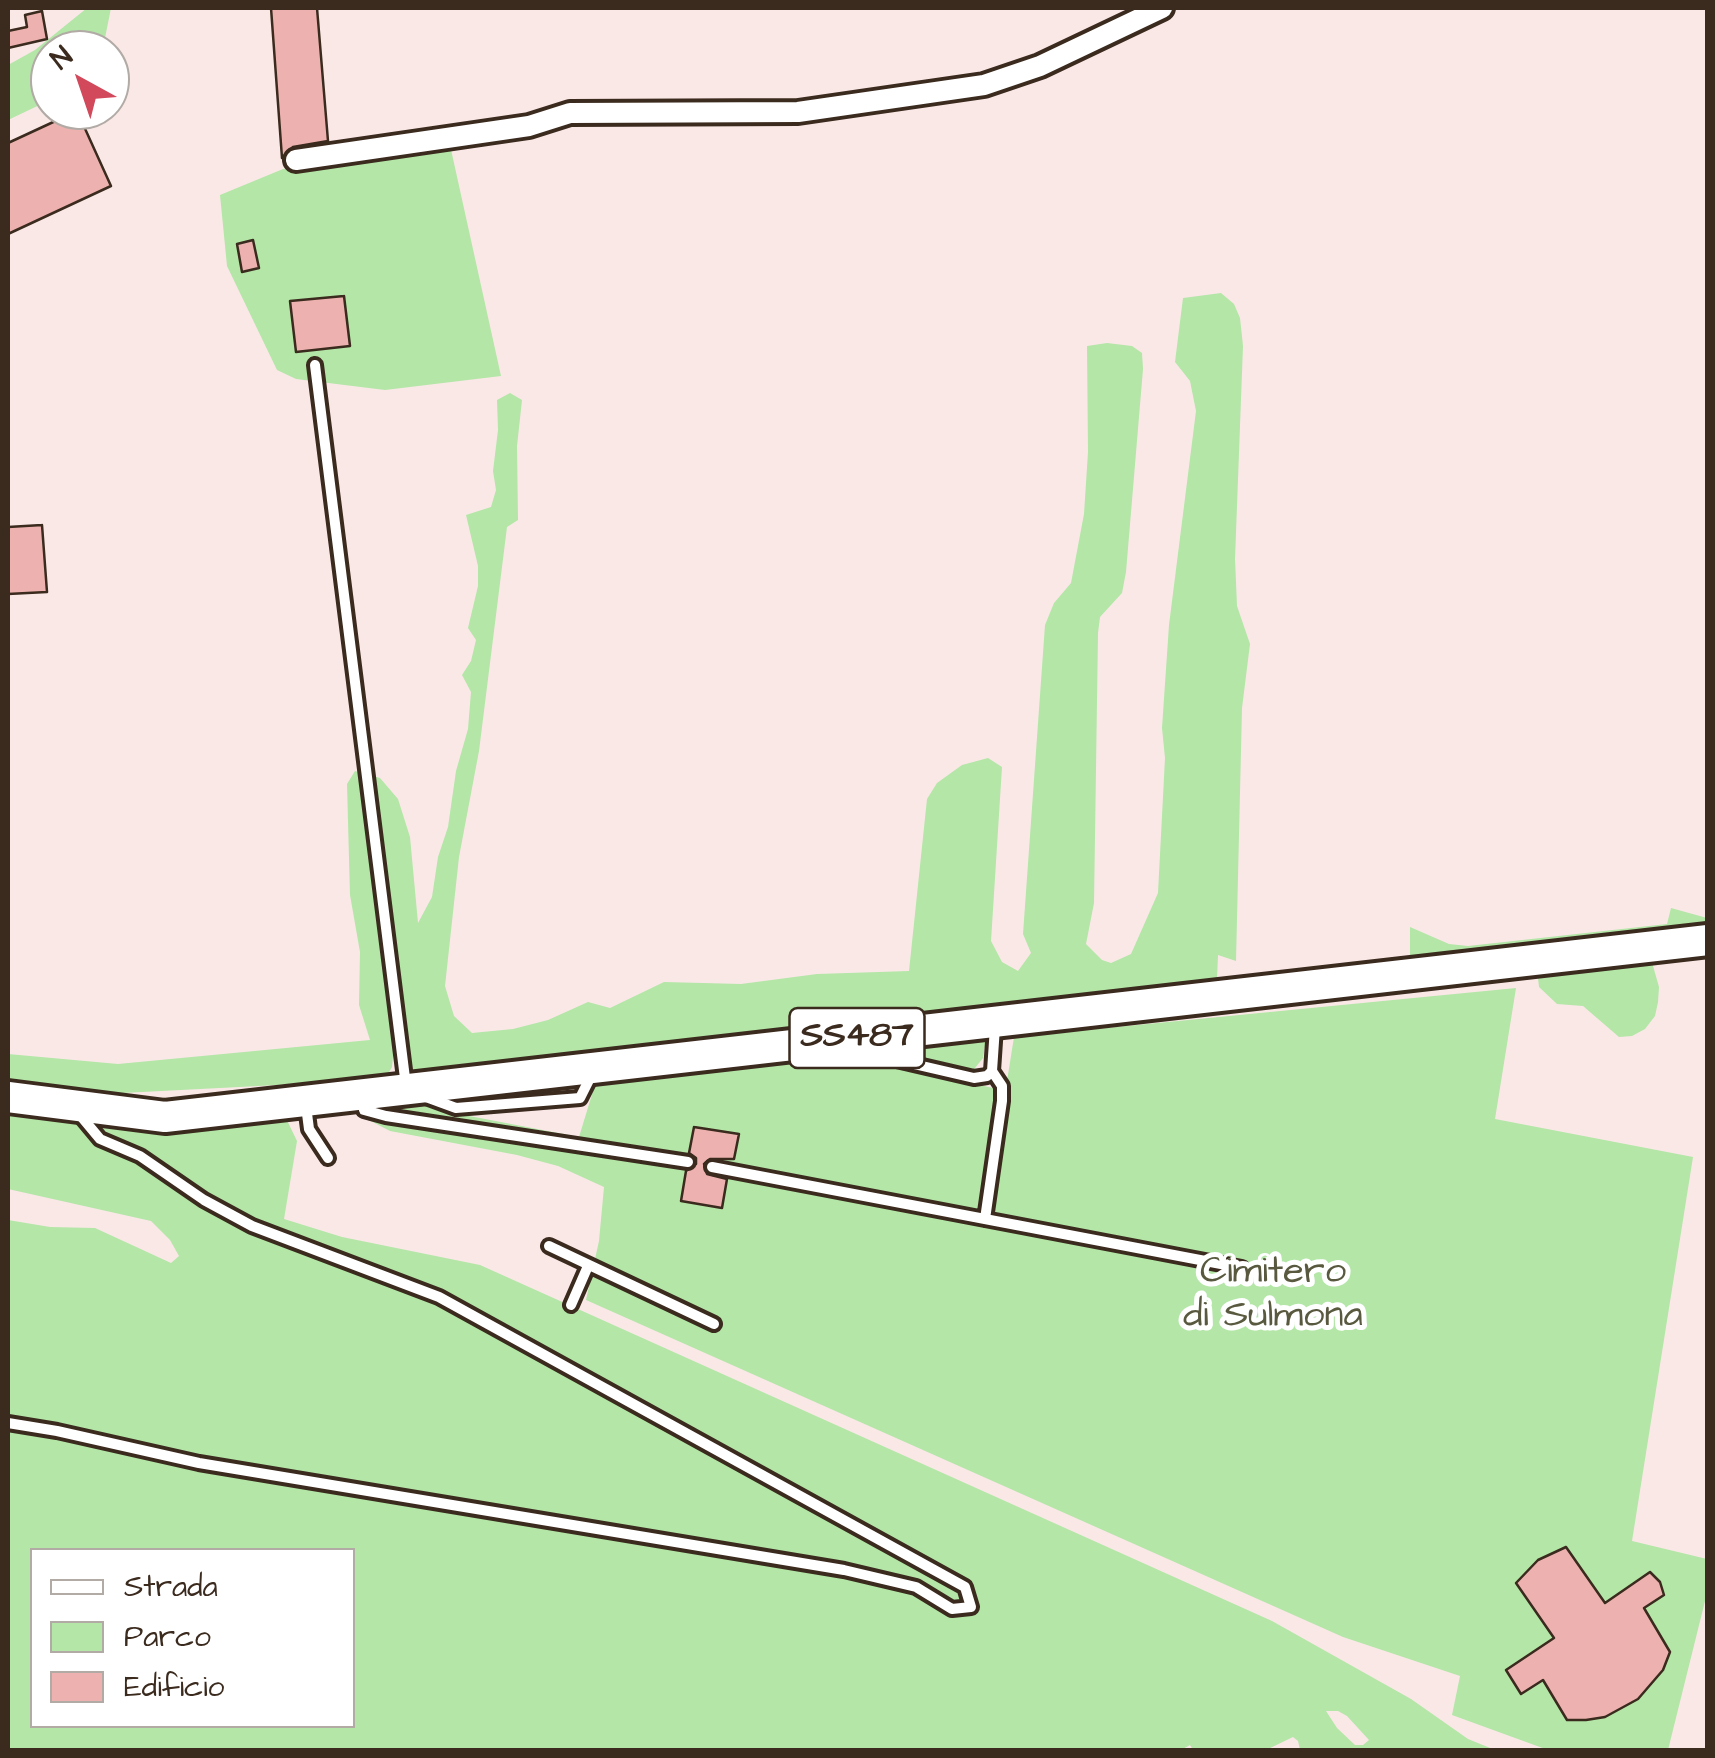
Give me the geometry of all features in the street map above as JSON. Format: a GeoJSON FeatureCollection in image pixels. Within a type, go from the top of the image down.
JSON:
{"type":"FeatureCollection","features":[{"type":"Feature","properties":{"kind":"main road","name":"SS487"},"geometry":{"type":"LineString","coordinates":[[8,1097],[165,1116],[1708,940]]}},
{"type":"Feature","properties":{"kind":"street"},"geometry":{"type":"LineString","coordinates":[[296,160],[529,126],[570,112],[798,112],[984,85],[1040,66],[1162,8]]}},
{"type":"Feature","properties":{"kind":"lane"},"geometry":{"type":"LineString","coordinates":[[315,365],[411,1087]]}},
{"type":"Feature","properties":{"kind":"lane"},"geometry":{"type":"LineString","coordinates":[[984,1219],[1002,1101],[1002,1086],[992,1071],[995,1021]]}},
{"type":"Feature","properties":{"kind":"lane"},"geometry":{"type":"LineString","coordinates":[[824,1043],[974,1078],[992,1071]]}},
{"type":"Feature","properties":{"kind":"lane"},"geometry":{"type":"LineString","coordinates":[[360,1094],[364,1110],[386,1116],[688,1162]]}},
{"type":"Feature","properties":{"kind":"lane"},"geometry":{"type":"LineString","coordinates":[[305,1100],[309,1128],[328,1158]]}},
{"type":"Feature","properties":{"kind":"lane"},"geometry":{"type":"LineString","coordinates":[[8,1424],[57,1431],[199,1464],[844,1570],[916,1587],[952,1608],[971,1608],[965,1588],[439,1297],[280,1239],[204,1200],[140,1156],[100,1139],[70,1106]]}},
{"type":"Feature","properties":{"kind":"lane"},"geometry":{"type":"LineString","coordinates":[[712,1167],[1242,1268]]}},
{"type":"Feature","properties":{"kind":"lane"},"geometry":{"type":"LineString","coordinates":[[549,1246],[714,1324]]}},
{"type":"Feature","properties":{"kind":"lane"},"geometry":{"type":"LineString","coordinates":[[571,1304],[588,1266]]}},
{"type":"Feature","properties":{"kind":"green space"},"geometry":{"type":"Polygon","coordinates":[[[87,8],[111,8],[107,30],[60,30],[87,8]]]}},
{"type":"Feature","properties":{"kind":"green space"},"geometry":{"type":"Polygon","coordinates":[[[30,53],[30,110],[8,120],[8,65],[30,53]]]}},
{"type":"Feature","properties":{"kind":"green space"},"geometry":{"type":"Polygon","coordinates":[[[450,145],[501,376],[385,390],[296,379],[277,370],[227,266],[220,195],[283,169],[450,145]]]}},
{"type":"Feature","properties":{"kind":"green space"},"geometry":{"type":"Polygon","coordinates":[[[1221,293],[1234,304],[1240,318],[1243,346],[1235,559],[1237,606],[1250,644],[1242,708],[1236,961],[1218,955],[1217,979],[410,1072],[408,1046],[394,1046],[388,1074],[278,1085],[103,1094],[8,1084],[8,1054],[118,1064],[370,1040],[359,1005],[360,952],[350,895],[347,784],[355,771],[380,778],[398,799],[410,837],[418,923],[432,897],[468,729],[471,692],[462,675],[471,661],[476,640],[468,628],[478,586],[478,566],[466,515],[491,507],[496,490],[493,471],[497,400],[510,393],[522,400],[517,446],[518,520],[507,527],[479,751],[459,857],[445,986],[454,1016],[472,1033],[548,1020],[588,1002],[610,1008],[664,982],[741,984],[817,974],[909,971],[927,799],[937,783],[962,765],[988,758],[1002,767],[991,941],[1002,962],[1018,971],[1031,953],[1023,934],[1045,625],[1054,603],[1071,583],[1084,514],[1087,346],[1107,343],[1132,346],[1142,353],[1143,369],[1126,572],[1122,593],[1100,617],[1098,633],[1094,903],[1086,944],[1102,960],[1111,963],[1131,954],[1158,893],[1169,625],[1196,411],[1190,381],[1175,362],[1183,298],[1221,293]]]}},
{"type":"Feature","properties":{"kind":"green space"},"geometry":{"type":"Polygon","coordinates":[[[1671,908],[1707,918],[1707,926],[1410,957],[1410,927],[1449,944],[1468,946],[1667,924],[1671,908]]]}},
{"type":"Feature","properties":{"kind":"green space"},"geometry":{"type":"Polygon","coordinates":[[[1651,959],[1659,987],[1655,1016],[1645,1029],[1632,1036],[1619,1037],[1583,1006],[1557,1004],[1539,987],[1537,969],[1651,959]]]}},
{"type":"Feature","properties":{"kind":"green space","name":"Cimitero di Sulmona"},"geometry":{"type":"Polygon","coordinates":[[[1516,988],[1495,1119],[1693,1157],[1632,1541],[1707,1559],[1707,1593],[1668,1750],[1548,1750],[1452,1715],[1460,1676],[1343,1637],[586,1300],[599,1241],[604,1187],[558,1166],[517,1155],[390,1131],[355,1113],[375,1101],[411,1096],[464,1115],[579,1137],[597,1078],[819,1050],[993,1088],[998,1100],[1004,1100],[1014,1037],[1516,988]]]}},
{"type":"Feature","properties":{"kind":"green space"},"geometry":{"type":"Polygon","coordinates":[[[988,1028],[983,1058],[971,1073],[858,1046],[988,1028]]]}},
{"type":"Feature","properties":{"kind":"green space"},"geometry":{"type":"Polygon","coordinates":[[[8,1097],[281,1108],[297,1141],[284,1219],[342,1237],[480,1265],[1272,1621],[1411,1699],[1468,1739],[1495,1750],[1300,1750],[1293,1737],[1266,1750],[1193,1750],[1190,1745],[1181,1750],[8,1750],[8,1220],[50,1227],[95,1228],[171,1263],[179,1256],[151,1221],[8,1189],[8,1097]],[[1326,1711],[1355,1745],[1369,1740],[1347,1716],[1326,1711]]]}},
{"type":"Feature","properties":{"kind":"building"},"geometry":{"type":"Polygon","coordinates":[[[271,8],[317,8],[328,141],[293,147],[282,158],[271,8]]]}},
{"type":"Feature","properties":{"kind":"building"},"geometry":{"type":"Polygon","coordinates":[[[42,11],[45,30],[30,30],[30,43],[8,48],[8,31],[27,27],[25,15],[42,11]]]}},
{"type":"Feature","properties":{"kind":"building"},"geometry":{"type":"Polygon","coordinates":[[[36,130],[86,130],[111,186],[8,234],[8,143],[36,130]]]}},
{"type":"Feature","properties":{"kind":"building"},"geometry":{"type":"Polygon","coordinates":[[[253,240],[259,268],[242,272],[237,244],[253,240]]]}},
{"type":"Feature","properties":{"kind":"building"},"geometry":{"type":"Polygon","coordinates":[[[344,296],[350,346],[296,352],[290,301],[344,296]]]}},
{"type":"Feature","properties":{"kind":"building"},"geometry":{"type":"Polygon","coordinates":[[[42,525],[47,592],[8,594],[8,527],[42,525]]]}},
{"type":"Feature","properties":{"kind":"building"},"geometry":{"type":"Polygon","coordinates":[[[694,1127],[739,1134],[734,1159],[710,1159],[704,1164],[707,1174],[727,1179],[722,1208],[681,1201],[686,1171],[696,1164],[696,1158],[689,1153],[694,1127]]]}},
{"type":"Feature","properties":{"kind":"building"},"geometry":{"type":"Polygon","coordinates":[[[1566,1547],[1605,1603],[1650,1572],[1660,1582],[1664,1595],[1644,1608],[1670,1652],[1663,1670],[1638,1699],[1605,1717],[1567,1720],[1543,1680],[1521,1694],[1506,1670],[1554,1638],[1516,1583],[1538,1560],[1566,1547]]]}}]}
